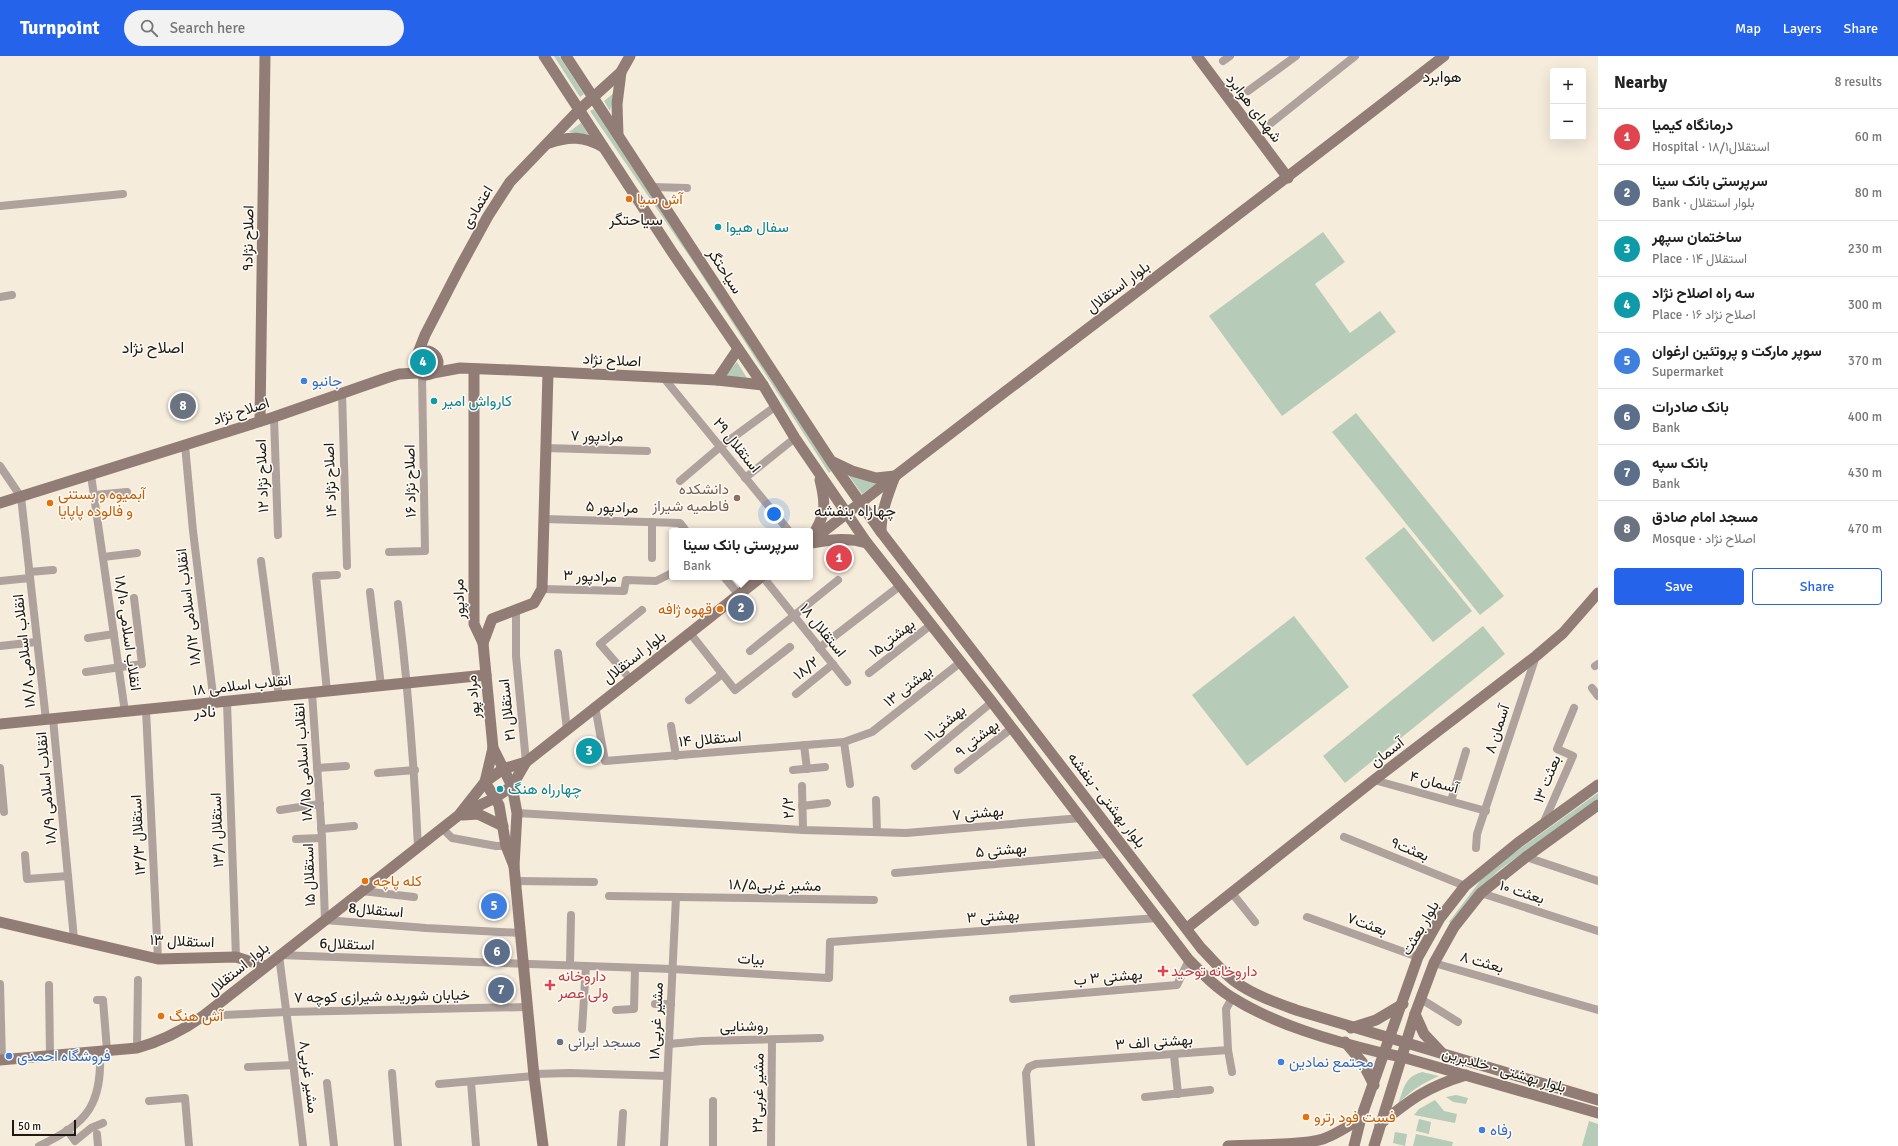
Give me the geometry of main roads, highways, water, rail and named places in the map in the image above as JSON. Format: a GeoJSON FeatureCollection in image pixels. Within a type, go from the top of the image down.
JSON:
{"type":"FeatureCollection","features":[{"type":"Feature","properties":{"kind":"main road","name":"اصلاح نژاد۹"},"geometry":{"type":"LineString","coordinates":[[260,421],[265,56]]}},
{"type":"Feature","properties":{"kind":"main road"},"geometry":{"type":"LineString","coordinates":[[544,56],[847,514]]}},
{"type":"Feature","properties":{"kind":"main road","name":"سیاحتگر"},"geometry":{"type":"LineString","coordinates":[[566,56],[592,98],[618,135],[831,461],[861,502]]}},
{"type":"Feature","properties":{"kind":"main road"},"geometry":{"type":"LineString","coordinates":[[592,98],[621,72],[630,56]]}},
{"type":"Feature","properties":{"kind":"main road","name":"شهدای هوابرد"},"geometry":{"type":"LineString","coordinates":[[1197,56],[1288,178]]}},
{"type":"Feature","properties":{"kind":"main road","name":"بلوار استقلال"},"geometry":{"type":"LineString","coordinates":[[813,540],[1288,178],[1444,56]]}},
{"type":"Feature","properties":{"kind":"main road"},"geometry":{"type":"LineString","coordinates":[[618,135],[617,104],[621,72]]}},
{"type":"Feature","properties":{"kind":"main road"},"geometry":{"type":"LineString","coordinates":[[548,142],[568,112],[565,88]]}},
{"type":"Feature","properties":{"kind":"main road","name":"اعتمادی"},"geometry":{"type":"LineString","coordinates":[[425,356],[425,335],[488,216],[510,182],[592,98]]}},
{"type":"Feature","properties":{"kind":"main road"},"geometry":{"type":"LineString","coordinates":[[548,142],[577,137],[593,141],[604,148]]}},
{"type":"Feature","properties":{"kind":"main road"},"geometry":{"type":"LineString","coordinates":[[717,380],[738,349]]}},
{"type":"Feature","properties":{"kind":"main road"},"geometry":{"type":"LineString","coordinates":[[425,356],[460,368]]}},
{"type":"Feature","properties":{"kind":"main road"},"geometry":{"type":"LineString","coordinates":[[425,356],[438,366],[433,373]]}},
{"type":"Feature","properties":{"kind":"main road"},"geometry":{"type":"LineString","coordinates":[[399,374],[425,356]]}},
{"type":"Feature","properties":{"kind":"main road"},"geometry":{"type":"LineString","coordinates":[[420,374],[414,367],[425,356]]}},
{"type":"Feature","properties":{"kind":"main road","name":"اصلاح نژاد"},"geometry":{"type":"LineString","coordinates":[[460,368],[717,380],[762,385]]}},
{"type":"Feature","properties":{"kind":"main road"},"geometry":{"type":"LineString","coordinates":[[399,374],[433,373],[460,368]]}},
{"type":"Feature","properties":{"kind":"main road","name":"مرادپور"},"geometry":{"type":"LineString","coordinates":[[474,369],[474,624],[483,643]]}},
{"type":"Feature","properties":{"kind":"main road","name":"مرادپور"},"geometry":{"type":"LineString","coordinates":[[483,643],[492,619],[534,603],[542,589],[548,372]]}},
{"type":"Feature","properties":{"kind":"main road","name":"اصلاح نژاد"},"geometry":{"type":"LineString","coordinates":[[0,503],[274,417],[399,374]]}},
{"type":"Feature","properties":{"kind":"main road"},"geometry":{"type":"LineString","coordinates":[[831,461],[852,471],[876,478],[895,476],[885,502],[880,532]]}},
{"type":"Feature","properties":{"kind":"main road"},"geometry":{"type":"LineString","coordinates":[[813,536],[822,520],[825,500],[818,472]]}},
{"type":"Feature","properties":{"kind":"main road","name":"بلوار بهشتی - بنفشه"},"geometry":{"type":"LineString","coordinates":[[861,502],[880,532],[1070,776],[1201,948],[1237,983],[1272,1001],[1351,1028],[1406,1042]]}},
{"type":"Feature","properties":{"kind":"main road","name":"بلوار بهشتی - بنفشه"},"geometry":{"type":"LineString","coordinates":[[847,514],[867,543],[962,662],[1189,960],[1212,982],[1232,998],[1264,1015],[1383,1053]]}},
{"type":"Feature","properties":{"kind":"main road"},"geometry":{"type":"LineString","coordinates":[[813,542],[853,539],[867,543]]}},
{"type":"Feature","properties":{"kind":"main road","name":"بلوار استقلال"},"geometry":{"type":"LineString","coordinates":[[459,815],[485,782],[503,769],[526,762],[595,706],[758,580]]}},
{"type":"Feature","properties":{"kind":"main road","name":"آسمان"},"geometry":{"type":"LineString","coordinates":[[1187,928],[1374,780],[1536,656],[1563,633],[1598,593]]}},
{"type":"Feature","properties":{"kind":"main road","name":"مراد پور"},"geometry":{"type":"LineString","coordinates":[[483,643],[493,748],[485,782]]}},
{"type":"Feature","properties":{"kind":"main road","name":"۱۸ انقلاب اسلامی"},"geometry":{"type":"LineString","coordinates":[[0,724],[486,675]]}},
{"type":"Feature","properties":{"kind":"main road","name":"مراد پور"},"geometry":{"type":"LineString","coordinates":[[493,748],[512,786],[517,813],[514,866]]}},
{"type":"Feature","properties":{"kind":"main road","name":"بلوار استقلال"},"geometry":{"type":"LineString","coordinates":[[1,1060],[136,1048],[158,1042],[183,1030],[203,1016],[459,815],[495,798],[512,786],[526,762]]}},
{"type":"Feature","properties":{"kind":"main road"},"geometry":{"type":"LineString","coordinates":[[1057,786],[1070,776]]}},
{"type":"Feature","properties":{"kind":"main road"},"geometry":{"type":"LineString","coordinates":[[485,782],[495,798],[503,826],[506,846],[514,866],[534,1075],[543,1146]]}},
{"type":"Feature","properties":{"kind":"main road","name":"بلوار بعثت"},"geometry":{"type":"LineString","coordinates":[[1354,1146],[1361,1118],[1374,1085],[1383,1053],[1418,957],[1438,921],[1465,886],[1542,824],[1598,785]]}},
{"type":"Feature","properties":{"kind":"main road","name":"بلوار بعثت"},"geometry":{"type":"LineString","coordinates":[[1374,1146],[1415,1014],[1434,963],[1452,930],[1482,893],[1526,857],[1598,805]]}},
{"type":"Feature","properties":{"kind":"main road"},"geometry":{"type":"LineString","coordinates":[[459,815],[478,814],[503,826]]}},
{"type":"Feature","properties":{"kind":"main road"},"geometry":{"type":"LineString","coordinates":[[1438,921],[1452,930]]}},
{"type":"Feature","properties":{"kind":"main road","name":"۱۳ استقلال"},"geometry":{"type":"LineString","coordinates":[[0,922],[158,958],[236,957],[265,966]]}},
{"type":"Feature","properties":{"kind":"main road"},"geometry":{"type":"LineString","coordinates":[[1351,1028],[1376,1020],[1402,1004]]}},
{"type":"Feature","properties":{"kind":"main road"},"geometry":{"type":"LineString","coordinates":[[1415,1014],[1424,1034],[1442,1054]]}},
{"type":"Feature","properties":{"kind":"main road"},"geometry":{"type":"LineString","coordinates":[[1345,1042],[1362,1062],[1374,1085]]}},
{"type":"Feature","properties":{"kind":"main road","name":"بلوار بهشتی - خلدبرین"},"geometry":{"type":"LineString","coordinates":[[1406,1042],[1598,1100]]}},
{"type":"Feature","properties":{"kind":"main road","name":"بلوار بهشتی - خلدبرین"},"geometry":{"type":"LineString","coordinates":[[1383,1053],[1401,1056],[1598,1113]]}},
{"type":"Feature","properties":{"kind":"main road"},"geometry":{"type":"LineString","coordinates":[[1494,1082],[1497,1070]]}},
{"type":"Feature","properties":{"kind":"main road"},"geometry":{"type":"LineString","coordinates":[[1380,1124],[1416,1095],[1440,1083],[1466,1075]]}},
{"type":"Feature","properties":{"kind":"main road"},"geometry":{"type":"LineString","coordinates":[[1228,1146],[1326,1142],[1361,1118]]}},
{"type":"Feature","properties":{"kind":"place","name":"آش سیا"},"geometry":{"type":"Point","coordinates":[629,199]}},
{"type":"Feature","properties":{"kind":"place","name":"سفال هیوا"},"geometry":{"type":"Point","coordinates":[718,227]}},
{"type":"Feature","properties":{"kind":"place","name":"سه راه اصلاح نژاد"},"geometry":{"type":"Point","coordinates":[423,362]}},
{"type":"Feature","properties":{"kind":"place","name":"جانبو"},"geometry":{"type":"Point","coordinates":[304,381]}},
{"type":"Feature","properties":{"kind":"place","name":"کارواش امیر"},"geometry":{"type":"Point","coordinates":[434,401]}},
{"type":"Feature","properties":{"kind":"place","name":"مسجد امام صادق"},"geometry":{"type":"Point","coordinates":[183,406]}},
{"type":"Feature","properties":{"kind":"place","name":"دانشکده فاطمیه شیراز"},"geometry":{"type":"Point","coordinates":[737,498]}},
{"type":"Feature","properties":{"kind":"place","name":"آبمیوه و بستنی و فالوده پاپایا"},"geometry":{"type":"Point","coordinates":[50,503]}},
{"type":"Feature","properties":{"kind":"place","name":"درمانگاه کیمیا"},"geometry":{"type":"Point","coordinates":[839,558]}},
{"type":"Feature","properties":{"kind":"place","name":"سرپرستی بانک سینا"},"geometry":{"type":"Point","coordinates":[741,608]}},
{"type":"Feature","properties":{"kind":"place","name":"قهوه ژافه"},"geometry":{"type":"Point","coordinates":[720,609]}},
{"type":"Feature","properties":{"kind":"place","name":"ساختمان سپهر"},"geometry":{"type":"Point","coordinates":[589,751]}},
{"type":"Feature","properties":{"kind":"place","name":"چهارراه هنگ"},"geometry":{"type":"Point","coordinates":[500,789]}},
{"type":"Feature","properties":{"kind":"place","name":"کله پاچه"},"geometry":{"type":"Point","coordinates":[365,881]}},
{"type":"Feature","properties":{"kind":"place","name":"سوپر مارکت و پروتئین ارغوان"},"geometry":{"type":"Point","coordinates":[494,906]}},
{"type":"Feature","properties":{"kind":"place","name":"بانک صادرات"},"geometry":{"type":"Point","coordinates":[497,952]}},
{"type":"Feature","properties":{"kind":"place","name":"داروخانه توحید"},"geometry":{"type":"Point","coordinates":[1163,971]}},
{"type":"Feature","properties":{"kind":"place","name":"داروخانه ولی عصر"},"geometry":{"type":"Point","coordinates":[550,985]}},
{"type":"Feature","properties":{"kind":"place","name":"بانک سپه"},"geometry":{"type":"Point","coordinates":[501,990]}},
{"type":"Feature","properties":{"kind":"place","name":"آش هنگ"},"geometry":{"type":"Point","coordinates":[161,1016]}},
{"type":"Feature","properties":{"kind":"place","name":"مسجد ایرانی"},"geometry":{"type":"Point","coordinates":[560,1042]}},
{"type":"Feature","properties":{"kind":"place","name":"فروشگاه احمدی"},"geometry":{"type":"Point","coordinates":[9,1056]}},
{"type":"Feature","properties":{"kind":"place","name":"مجتمع نمادین"},"geometry":{"type":"Point","coordinates":[1281,1062]}},
{"type":"Feature","properties":{"kind":"place","name":"فست فود رترو"},"geometry":{"type":"Point","coordinates":[1306,1117]}},
{"type":"Feature","properties":{"kind":"place","name":"رفاه"},"geometry":{"type":"Point","coordinates":[1482,1130]}},
{"type":"Feature","properties":{"kind":"district","name":"هوابرد"},"geometry":{"type":"Point","coordinates":[1442,77]}},
{"type":"Feature","properties":{"kind":"district","name":"سیاحتگر"},"geometry":{"type":"Point","coordinates":[636,220]}},
{"type":"Feature","properties":{"kind":"district","name":"اصلاح نژاد"},"geometry":{"type":"Point","coordinates":[153,348]}},
{"type":"Feature","properties":{"kind":"district","name":"چهاراه بنفشه"},"geometry":{"type":"Point","coordinates":[855,511]}},
{"type":"Feature","properties":{"kind":"district","name":"نادر"},"geometry":{"type":"Point","coordinates":[205,712]}}]}
